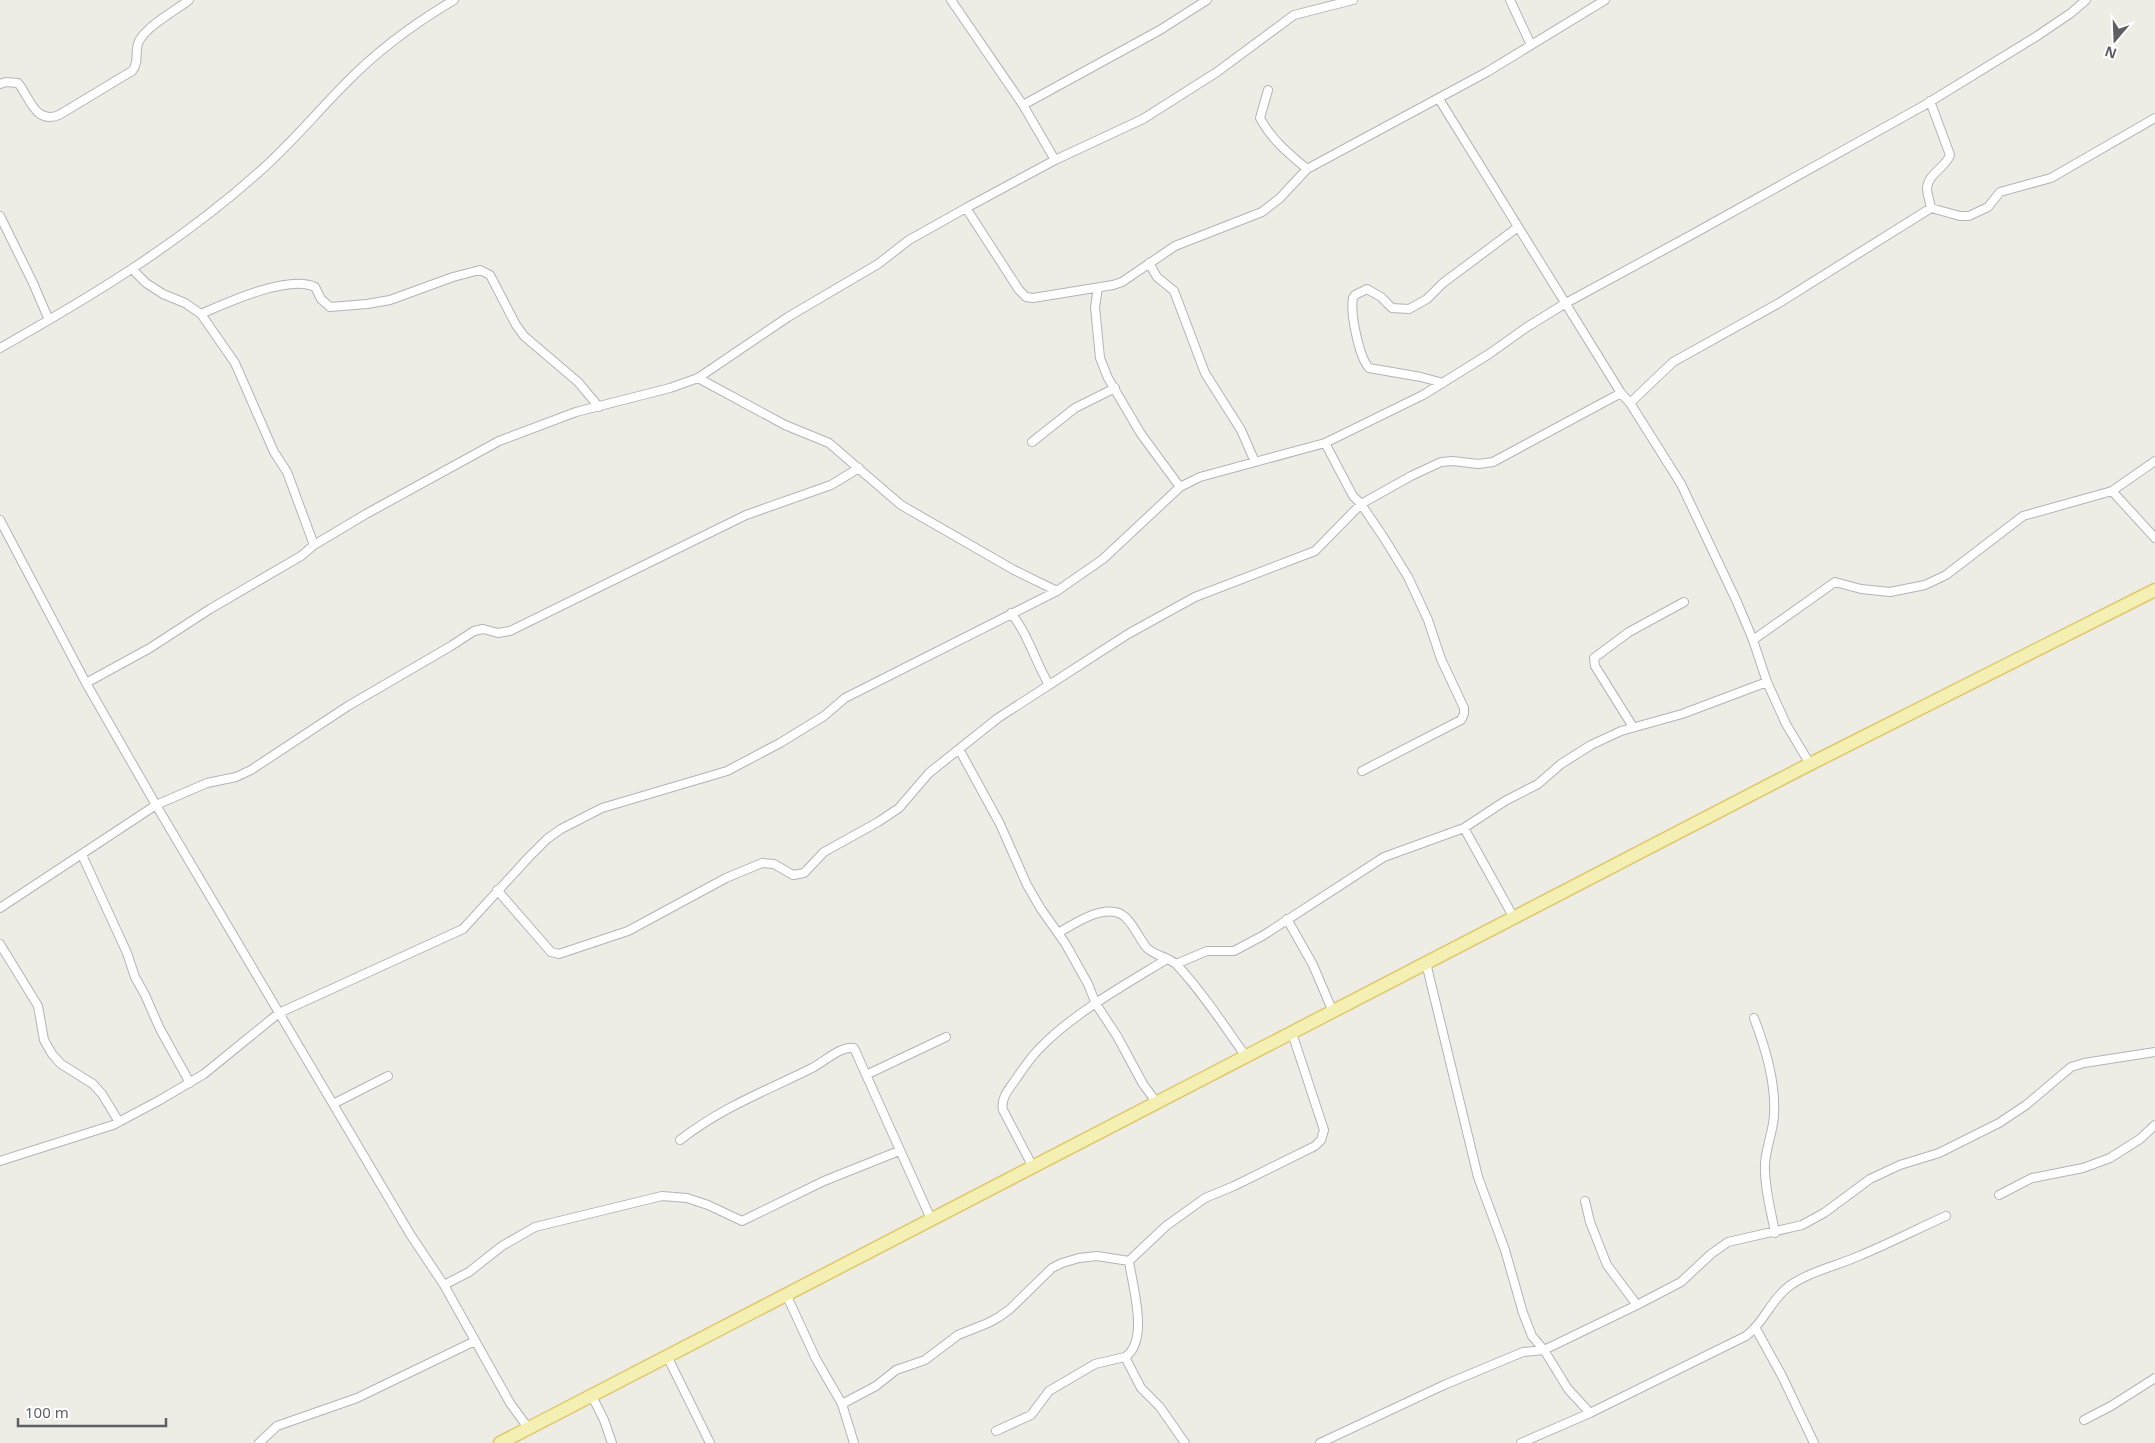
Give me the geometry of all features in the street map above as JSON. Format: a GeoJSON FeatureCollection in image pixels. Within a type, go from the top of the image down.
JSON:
{"type":"FeatureCollection","features":[{"type":"Feature","properties":{"kind":"main road"},"geometry":{"type":"LineString","coordinates":[[500,1443],[931,1219],[1247,1058],[1810,764],[2155,590]]}},
{"type":"Feature","properties":{"kind":"street"},"geometry":{"type":"LineString","coordinates":[[0,84],[18,82],[32,107],[38,113],[46,117],[59,115],[132,71],[135,67],[139,40],[155,25],[189,0]]}},
{"type":"Feature","properties":{"kind":"street"},"geometry":{"type":"LineString","coordinates":[[0,348],[133,270],[205,217],[261,171],[376,54],[425,17],[454,0]]}},
{"type":"Feature","properties":{"kind":"street"},"geometry":{"type":"LineString","coordinates":[[951,0],[1023,105],[1056,160]]}},
{"type":"Feature","properties":{"kind":"street"},"geometry":{"type":"LineString","coordinates":[[1023,105],[1160,30],[1207,0]]}},
{"type":"Feature","properties":{"kind":"street"},"geometry":{"type":"LineString","coordinates":[[86,683],[150,648],[210,609],[301,556],[314,545],[432,476],[499,441],[576,412],[698,378],[788,316],[878,264],[909,240],[1056,160],[1143,119],[1218,72],[1294,15],[1328,3],[1354,0]]}},
{"type":"Feature","properties":{"kind":"street"},"geometry":{"type":"LineString","coordinates":[[1510,0],[1531,45]]}},
{"type":"Feature","properties":{"kind":"street"},"geometry":{"type":"LineString","coordinates":[[966,208],[1019,290],[1026,297],[1039,298],[1122,282],[1175,246],[1268,208],[1307,169],[1439,99],[1605,0]]}},
{"type":"Feature","properties":{"kind":"street"},"geometry":{"type":"LineString","coordinates":[[0,1161],[81,1137],[119,1122],[190,1083],[230,1054],[279,1013],[463,929],[547,838],[561,829],[602,808],[726,771],[788,739],[824,716],[845,698],[1057,591],[1103,559],[1180,487],[1200,477],[1325,443],[1423,395],[1566,303],[1930,101],[2037,36],[2071,13],[2086,0]]}},
{"type":"Feature","properties":{"kind":"street"},"geometry":{"type":"LineString","coordinates":[[1268,90],[1260,118],[1264,126],[1287,152],[1307,169]]}},
{"type":"Feature","properties":{"kind":"street"},"geometry":{"type":"LineString","coordinates":[[1439,99],[1621,393],[1630,403],[1681,484],[1753,640],[1767,682],[1786,724],[1810,764]]}},
{"type":"Feature","properties":{"kind":"street"},"geometry":{"type":"LineString","coordinates":[[1930,101],[1950,154],[1948,160],[1927,187],[1931,208]]}},
{"type":"Feature","properties":{"kind":"street"},"geometry":{"type":"LineString","coordinates":[[1630,403],[1673,362],[1779,303],[1931,208],[1960,216],[1969,216],[1988,207],[2000,192],[2051,178],[2155,118]]}},
{"type":"Feature","properties":{"kind":"street"},"geometry":{"type":"LineString","coordinates":[[0,216],[34,283],[49,320]]}},
{"type":"Feature","properties":{"kind":"street"},"geometry":{"type":"LineString","coordinates":[[1443,383],[1422,377],[1369,368],[1365,365],[1358,343],[1353,298],[1367,289],[1381,297],[1392,308],[1409,309],[1427,299],[1444,283],[1518,227]]}},
{"type":"Feature","properties":{"kind":"street"},"geometry":{"type":"LineString","coordinates":[[1149,263],[1157,277],[1174,291],[1205,373],[1241,430],[1255,462]]}},
{"type":"Feature","properties":{"kind":"street"},"geometry":{"type":"LineString","coordinates":[[133,270],[146,283],[163,294],[192,307],[201,314],[235,363],[274,452],[287,472],[314,545]]}},
{"type":"Feature","properties":{"kind":"street"},"geometry":{"type":"LineString","coordinates":[[201,314],[252,293],[273,287],[300,284],[316,287],[321,299],[330,307],[367,304],[390,300],[453,277],[480,270],[490,275],[516,326],[524,336],[578,382],[599,407]]}},
{"type":"Feature","properties":{"kind":"street"},"geometry":{"type":"LineString","coordinates":[[1098,288],[1095,308],[1100,358],[1114,388],[1141,434],[1180,487]]}},
{"type":"Feature","properties":{"kind":"street"},"geometry":{"type":"LineString","coordinates":[[698,378],[785,425],[829,443],[901,505],[1014,570],[1057,591]]}},
{"type":"Feature","properties":{"kind":"street"},"geometry":{"type":"LineString","coordinates":[[1032,442],[1075,408],[1114,388]]}},
{"type":"Feature","properties":{"kind":"street"},"geometry":{"type":"LineString","coordinates":[[497,890],[551,952],[559,954],[628,931],[726,878],[762,863],[774,864],[793,875],[804,873],[824,852],[899,808],[930,773],[998,718],[1128,634],[1195,598],[1315,551],[1361,504],[1411,476],[1441,462],[1453,461],[1478,464],[1500,459],[1621,393]]}},
{"type":"Feature","properties":{"kind":"street"},"geometry":{"type":"LineString","coordinates":[[1325,443],[1353,496],[1361,504],[1408,578],[1428,620],[1434,642],[1464,708],[1461,720],[1454,725],[1362,771]]}},
{"type":"Feature","properties":{"kind":"street"},"geometry":{"type":"LineString","coordinates":[[1753,640],[1835,582],[1890,592],[1925,585],[1946,575],[2022,516],[2112,491],[2155,460]]}},
{"type":"Feature","properties":{"kind":"street"},"geometry":{"type":"LineString","coordinates":[[0,908],[156,805],[207,783],[236,777],[251,770],[348,706],[474,631],[483,629],[498,633],[510,631],[746,515],[831,485],[859,468]]}},
{"type":"Feature","properties":{"kind":"street"},"geometry":{"type":"LineString","coordinates":[[2112,491],[2155,538]]}},
{"type":"Feature","properties":{"kind":"street"},"geometry":{"type":"LineString","coordinates":[[0,520],[86,683],[156,805],[410,1234],[444,1286],[510,1403],[529,1429]]}},
{"type":"Feature","properties":{"kind":"street"},"geometry":{"type":"LineString","coordinates":[[1633,727],[1595,666],[1594,658],[1629,632],[1684,602]]}},
{"type":"Feature","properties":{"kind":"street"},"geometry":{"type":"LineString","coordinates":[[1011,613],[1018,622],[1036,663],[1049,685]]}},
{"type":"Feature","properties":{"kind":"street"},"geometry":{"type":"LineString","coordinates":[[1176,964],[1204,952],[1234,951],[1264,935],[1384,857],[1464,828],[1505,801],[1538,784],[1561,764],[1591,745],[1633,727],[1682,714],[1767,682]]}},
{"type":"Feature","properties":{"kind":"street"},"geometry":{"type":"LineString","coordinates":[[959,749],[1000,824],[1027,885],[1058,933],[1088,984],[1096,1004],[1117,1036],[1143,1084],[1157,1104]]}},
{"type":"Feature","properties":{"kind":"street"},"geometry":{"type":"LineString","coordinates":[[1464,828],[1514,918]]}},
{"type":"Feature","properties":{"kind":"street"},"geometry":{"type":"LineString","coordinates":[[82,855],[127,953],[135,977],[145,994],[160,1029],[190,1083]]}},
{"type":"Feature","properties":{"kind":"street"},"geometry":{"type":"LineString","coordinates":[[1058,933],[1088,916],[1117,912],[1124,917],[1147,948],[1176,964],[1247,1058]]}},
{"type":"Feature","properties":{"kind":"street"},"geometry":{"type":"LineString","coordinates":[[1287,919],[1313,965],[1333,1012]]}},
{"type":"Feature","properties":{"kind":"street"},"geometry":{"type":"LineString","coordinates":[[0,944],[38,1006],[44,1040],[52,1054],[61,1064],[92,1084],[102,1094],[119,1122]]}},
{"type":"Feature","properties":{"kind":"street"},"geometry":{"type":"LineString","coordinates":[[1033,1167],[1003,1110],[1003,1100],[1038,1049],[1096,1004],[1167,959]]}},
{"type":"Feature","properties":{"kind":"street"},"geometry":{"type":"LineString","coordinates":[[1426,964],[1478,1178],[1505,1250],[1523,1313],[1532,1336],[1544,1350],[1568,1389],[1590,1412]]}},
{"type":"Feature","properties":{"kind":"street"},"geometry":{"type":"LineString","coordinates":[[1754,1018],[1769,1060],[1774,1114],[1767,1145],[1765,1165],[1766,1183],[1775,1232]]}},
{"type":"Feature","properties":{"kind":"street"},"geometry":{"type":"LineString","coordinates":[[1129,1261],[1158,1233],[1205,1198],[1299,1155],[1315,1146],[1321,1140],[1324,1130],[1292,1034]]}},
{"type":"Feature","properties":{"kind":"street"},"geometry":{"type":"LineString","coordinates":[[866,1075],[946,1038]]}},
{"type":"Feature","properties":{"kind":"street"},"geometry":{"type":"LineString","coordinates":[[680,1140],[704,1121],[733,1105],[813,1068],[846,1048],[854,1048],[931,1219]]}},
{"type":"Feature","properties":{"kind":"street"},"geometry":{"type":"LineString","coordinates":[[1320,1443],[1488,1366],[1523,1352],[1544,1350],[1637,1305],[1681,1282],[1728,1242],[1775,1232],[1810,1221],[1870,1179],[1900,1165],[1938,1153],[1999,1123],[2026,1105],[2071,1067],[2084,1063],[2155,1052]]}},
{"type":"Feature","properties":{"kind":"street"},"geometry":{"type":"LineString","coordinates":[[333,1104],[388,1076]]}},
{"type":"Feature","properties":{"kind":"street"},"geometry":{"type":"LineString","coordinates":[[1999,1195],[2032,1178],[2083,1168],[2110,1158],[2140,1140],[2155,1125]]}},
{"type":"Feature","properties":{"kind":"street"},"geometry":{"type":"LineString","coordinates":[[444,1286],[469,1272],[502,1246],[535,1227],[662,1196],[687,1198],[715,1208],[742,1221],[824,1181],[899,1151]]}},
{"type":"Feature","properties":{"kind":"street"},"geometry":{"type":"LineString","coordinates":[[1585,1201],[1590,1222],[1607,1265],[1637,1305]]}},
{"type":"Feature","properties":{"kind":"street"},"geometry":{"type":"LineString","coordinates":[[1521,1443],[1590,1412],[1746,1336],[1756,1329],[1775,1300],[1788,1287],[1811,1274],[1874,1250],[1891,1240],[1946,1216]]}},
{"type":"Feature","properties":{"kind":"street"},"geometry":{"type":"LineString","coordinates":[[842,1404],[876,1386],[896,1370],[924,1360],[958,1335],[999,1317],[1010,1309],[1052,1268],[1062,1263],[1097,1256],[1129,1261]]}},
{"type":"Feature","properties":{"kind":"street"},"geometry":{"type":"LineString","coordinates":[[996,1431],[1031,1415],[1049,1392],[1095,1364],[1125,1357],[1131,1353],[1138,1338],[1136,1307],[1129,1261]]}},
{"type":"Feature","properties":{"kind":"street"},"geometry":{"type":"LineString","coordinates":[[786,1294],[816,1359],[842,1404],[854,1443]]}},
{"type":"Feature","properties":{"kind":"street"},"geometry":{"type":"LineString","coordinates":[[1756,1329],[1782,1376],[1814,1443]]}},
{"type":"Feature","properties":{"kind":"street"},"geometry":{"type":"LineString","coordinates":[[259,1443],[277,1426],[357,1398],[475,1341]]}},
{"type":"Feature","properties":{"kind":"street"},"geometry":{"type":"LineString","coordinates":[[667,1356],[710,1443]]}},
{"type":"Feature","properties":{"kind":"street"},"geometry":{"type":"LineString","coordinates":[[1125,1357],[1141,1388],[1160,1407],[1185,1443]]}},
{"type":"Feature","properties":{"kind":"street"},"geometry":{"type":"LineString","coordinates":[[2084,1420],[2111,1406],[2155,1378]]}},
{"type":"Feature","properties":{"kind":"street"},"geometry":{"type":"LineString","coordinates":[[592,1396],[604,1420],[612,1443]]}}]}
